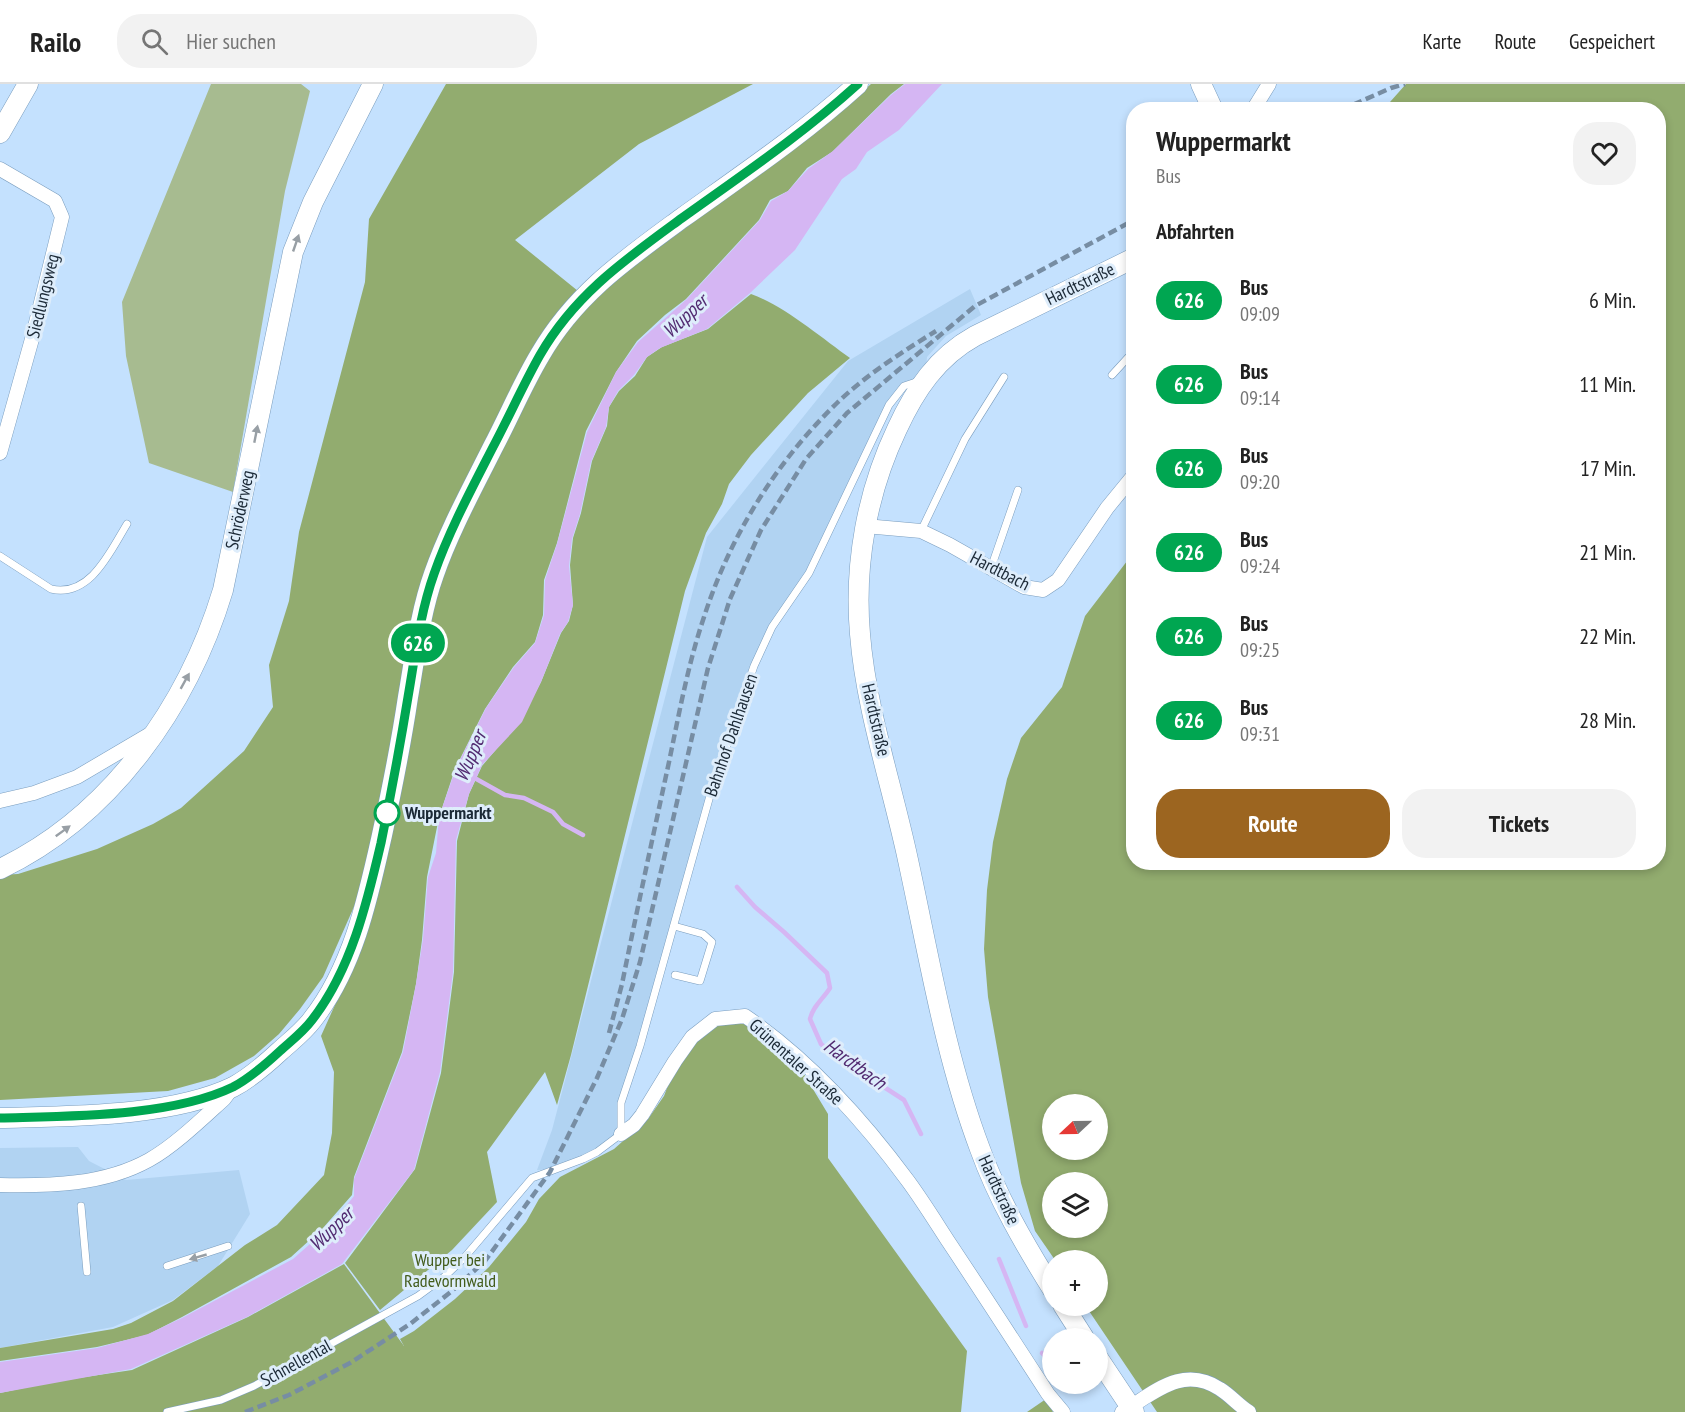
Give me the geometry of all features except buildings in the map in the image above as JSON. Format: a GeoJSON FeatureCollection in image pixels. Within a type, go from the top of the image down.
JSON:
{"type":"FeatureCollection","features":[{"type":"Feature","properties":{"kind":"main road"},"geometry":{"type":"LineString","coordinates":[[0,133],[28,84]]}},
{"type":"Feature","properties":{"kind":"main road","name":"Schröderweg"},"geometry":{"type":"LineString","coordinates":[[0,869],[30,854],[83,816],[122,776],[155,731],[200,653],[223,590],[293,252],[313,202],[373,84]]}},
{"type":"Feature","properties":{"kind":"main road"},"geometry":{"type":"LineString","coordinates":[[0,1118],[82,1115],[180,1104],[233,1086],[264,1065],[308,1024],[324,1002],[348,955],[362,916],[376,865],[423,617],[433,576],[481,470],[539,356],[562,320],[584,295],[621,263],[808,127],[858,84]]}},
{"type":"Feature","properties":{"kind":"main road"},"geometry":{"type":"LineString","coordinates":[[1202,84],[1210,102]]}},
{"type":"Feature","properties":{"kind":"main road","name":"Hardtstraße"},"geometry":{"type":"LineString","coordinates":[[1042,1271],[1014,1224],[988,1170],[965,1103],[946,1033],[864,665],[860,634],[859,582],[865,526],[882,464],[892,438],[926,378],[941,360],[960,344],[1126,263]]}},
{"type":"Feature","properties":{"kind":"main road"},"geometry":{"type":"LineString","coordinates":[[1108,1375],[1129,1410]]}},
{"type":"Feature","properties":{"kind":"street"},"geometry":{"type":"LineString","coordinates":[[1257,102],[1269,84]]}},
{"type":"Feature","properties":{"kind":"street","name":"Siedlungsweg"},"geometry":{"type":"LineString","coordinates":[[0,169],[51,198],[66,212],[61,222],[0,453]]}},
{"type":"Feature","properties":{"kind":"street","name":"Hardtbach"},"geometry":{"type":"LineString","coordinates":[[865,526],[921,531],[1033,590],[1043,591],[1058,580],[1107,508],[1126,485]]}},
{"type":"Feature","properties":{"kind":"street"},"geometry":{"type":"LineString","coordinates":[[0,801],[34,793],[77,777],[155,731]]}},
{"type":"Feature","properties":{"kind":"street","name":"Grünentaler Straße"},"geometry":{"type":"LineString","coordinates":[[621,1134],[642,1115],[692,1037],[715,1019],[745,1016],[768,1031],[824,1084],[909,1182],[1048,1394],[1063,1412]]}},
{"type":"Feature","properties":{"kind":"street"},"geometry":{"type":"LineString","coordinates":[[0,1185],[72,1183],[116,1174],[132,1168],[148,1161],[172,1143],[224,1099],[233,1086]]}},
{"type":"Feature","properties":{"kind":"street"},"geometry":{"type":"LineString","coordinates":[[1129,1410],[1171,1382],[1198,1380],[1219,1388],[1249,1412]]}},
{"type":"Feature","properties":{"kind":"lane"},"geometry":{"type":"LineString","coordinates":[[1112,375],[1126,360]]}},
{"type":"Feature","properties":{"kind":"lane"},"geometry":{"type":"LineString","coordinates":[[921,531],[965,439],[1004,377]]}},
{"type":"Feature","properties":{"kind":"lane","name":"Bahnhof Dahlhausen"},"geometry":{"type":"LineString","coordinates":[[621,1134],[621,1103],[640,1046],[718,767],[754,666],[772,627],[809,573],[889,405],[904,386],[926,378]]}},
{"type":"Feature","properties":{"kind":"lane"},"geometry":{"type":"LineString","coordinates":[[991,568],[1018,490]]}},
{"type":"Feature","properties":{"kind":"lane"},"geometry":{"type":"LineString","coordinates":[[0,556],[51,589],[70,590],[89,579],[128,524]]}},
{"type":"Feature","properties":{"kind":"lane"},"geometry":{"type":"LineString","coordinates":[[674,926],[703,934],[712,942],[700,981],[675,975]]}},
{"type":"Feature","properties":{"kind":"lane","name":"Grünentaler Straße"},"geometry":{"type":"LineString","coordinates":[[418,1296],[444,1277],[464,1258],[532,1178],[583,1159],[597,1152],[621,1134]]}},
{"type":"Feature","properties":{"kind":"lane"},"geometry":{"type":"LineString","coordinates":[[81,1206],[87,1272]]}},
{"type":"Feature","properties":{"kind":"lane"},"geometry":{"type":"LineString","coordinates":[[167,1266],[228,1246]]}},
{"type":"Feature","properties":{"kind":"lane","name":"Schnellental"},"geometry":{"type":"LineString","coordinates":[[167,1412],[221,1400],[254,1386],[418,1296]]}},
{"type":"Feature","properties":{"kind":"shaded area"},"geometry":{"type":"Polygon","coordinates":[[[970,289],[981,315],[946,336],[927,357],[925,378],[904,386],[889,405],[809,573],[772,627],[725,751],[621,1103],[621,1134],[597,1152],[558,1169],[537,1170],[552,1130],[707,537],[848,361],[970,289]]]}},
{"type":"Feature","properties":{"kind":"shaded area"},"geometry":{"type":"Polygon","coordinates":[[[78,1147],[89,1161],[126,1180],[239,1170],[250,1214],[218,1266],[173,1300],[113,1327],[0,1348],[0,1148],[78,1147]]]}},
{"type":"Feature","properties":{"kind":"green space"},"geometry":{"type":"Polygon","coordinates":[[[211,84],[301,84],[310,91],[285,191],[233,492],[149,463],[126,356],[122,302],[211,84]]]}},
{"type":"Feature","properties":{"kind":"green space"},"geometry":{"type":"Polygon","coordinates":[[[446,84],[753,84],[639,144],[515,240],[578,291],[445,539],[368,875],[323,977],[300,1009],[279,1034],[254,1056],[215,1078],[168,1091],[0,1100],[0,875],[18,874],[97,849],[153,824],[181,808],[244,751],[273,707],[269,665],[289,601],[299,532],[365,282],[369,219],[446,84]]]}},
{"type":"Feature","properties":{"kind":"green space"},"geometry":{"type":"Polygon","coordinates":[[[871,84],[904,84],[832,152],[807,168],[788,191],[770,200],[759,220],[686,299],[637,341],[616,372],[586,431],[557,543],[544,580],[543,615],[535,642],[513,667],[485,709],[455,769],[439,817],[427,877],[416,984],[402,1052],[354,1177],[352,1195],[323,1228],[291,1257],[147,1335],[97,1347],[0,1361],[0,1348],[113,1329],[131,1323],[173,1301],[245,1245],[277,1225],[324,1175],[332,1133],[334,1072],[321,1036],[353,965],[435,577],[517,405],[586,299],[816,132],[871,84]]]}},
{"type":"Feature","properties":{"kind":"green space"},"geometry":{"type":"Polygon","coordinates":[[[1406,84],[1685,84],[1685,1412],[1157,1412],[1108,1339],[1108,1328],[1100,1328],[1092,1316],[1108,1316],[1108,1250],[1048,1250],[1035,1231],[1021,1183],[988,997],[984,949],[987,890],[993,842],[1007,779],[1021,738],[1062,687],[1085,616],[1126,562],[1126,870],[1666,870],[1666,102],[1390,102],[1406,84]]]}},
{"type":"Feature","properties":{"kind":"green space"},"geometry":{"type":"Polygon","coordinates":[[[751,294],[789,314],[850,358],[808,393],[751,455],[729,484],[722,504],[706,533],[685,591],[557,1105],[545,1072],[487,1152],[497,1202],[452,1250],[380,1310],[345,1263],[415,1169],[441,1073],[454,972],[457,841],[469,794],[482,766],[521,720],[541,682],[561,633],[569,621],[573,605],[570,565],[573,538],[592,461],[607,426],[609,407],[619,391],[635,376],[647,357],[662,347],[708,329],[751,294]]]}},
{"type":"Feature","properties":{"kind":"green space"},"geometry":{"type":"Polygon","coordinates":[[[746,1018],[796,1061],[828,1114],[828,1158],[967,1351],[961,1412],[0,1412],[0,1393],[52,1382],[132,1370],[248,1317],[344,1264],[404,1346],[400,1339],[455,1299],[489,1267],[526,1222],[539,1199],[560,1177],[614,1149],[648,1119],[664,1096],[677,1062],[716,1022],[746,1018]]]}},
{"type":"Feature","properties":{"kind":"green space"},"geometry":{"type":"Polygon","coordinates":[[[1046,1399],[1053,1412],[1027,1412],[1046,1399]]]}},
{"type":"Feature","properties":{"kind":"water","name":"Wupper"},"geometry":{"type":"Polygon","coordinates":[[[905,84],[942,84],[899,130],[867,152],[856,169],[842,179],[795,250],[749,294],[707,329],[660,348],[647,357],[618,391],[609,407],[606,427],[591,462],[572,539],[569,566],[573,605],[568,622],[560,634],[522,722],[482,765],[469,794],[456,840],[453,972],[440,1072],[414,1170],[342,1264],[247,1317],[131,1369],[0,1393],[0,1362],[97,1348],[148,1334],[293,1259],[328,1228],[354,1196],[354,1179],[403,1052],[423,939],[428,877],[436,853],[439,817],[456,768],[486,708],[514,667],[535,643],[544,615],[545,580],[587,432],[616,372],[638,342],[687,299],[760,220],[771,201],[788,191],[808,169],[833,151],[905,84]]]}},
{"type":"Feature","properties":{"kind":"waterway","name":"Hardtbach"},"geometry":{"type":"LineString","coordinates":[[471,776],[505,795],[524,798],[553,812],[563,824],[583,835]]}},
{"type":"Feature","properties":{"kind":"waterway","name":"Hardtbach"},"geometry":{"type":"LineString","coordinates":[[737,887],[755,907],[827,973],[830,988],[816,1006],[810,1019],[821,1044],[904,1100],[921,1134]]}},
{"type":"Feature","properties":{"kind":"waterway","name":"Hardtbach"},"geometry":{"type":"LineString","coordinates":[[999,1259],[1026,1326]]}},
{"type":"Feature","properties":{"kind":"railway"},"geometry":{"type":"LineString","coordinates":[[1359,102],[1405,84]]}},
{"type":"Feature","properties":{"kind":"railway"},"geometry":{"type":"LineString","coordinates":[[245,1412],[289,1395],[350,1363],[410,1324],[452,1291],[485,1261],[550,1172],[597,1078],[622,1019],[640,962],[708,668],[730,599],[761,530],[806,459],[847,413],[975,306],[1126,224]]}},
{"type":"Feature","properties":{"kind":"railway"},"geometry":{"type":"LineString","coordinates":[[609,1033],[622,984],[680,707],[698,635],[727,558],[757,502],[794,450],[815,426],[837,403],[872,373],[936,331]]}},
{"type":"Feature","properties":{"kind":"bus line","name":"626"},"geometry":{"type":"LineString","coordinates":[[0,1118],[82,1115],[148,1109],[206,1097],[248,1077],[272,1058],[313,1019],[336,981],[348,955],[373,876],[433,576],[481,470],[539,356],[562,320],[584,295],[621,263],[808,127],[858,84]]}},
{"type":"Feature","properties":{"kind":"place","name":"Wuppermarkt"},"geometry":{"type":"Point","coordinates":[387,813]}},
{"type":"Feature","properties":{"kind":"park label","name":"Wupper bei Radevormwald"},"geometry":{"type":"Point","coordinates":[450,1270]}}]}
